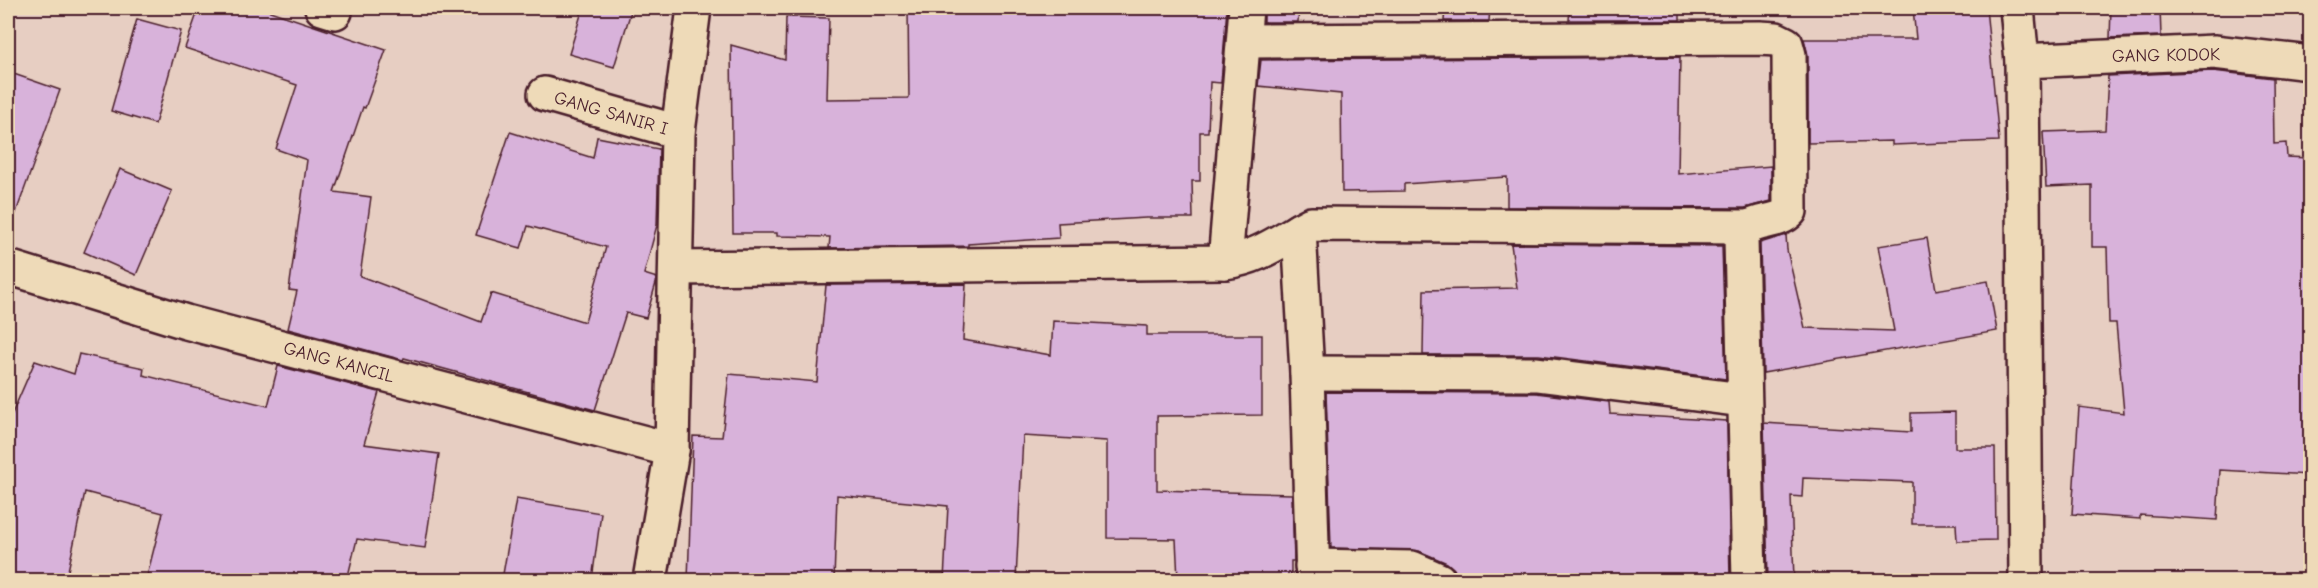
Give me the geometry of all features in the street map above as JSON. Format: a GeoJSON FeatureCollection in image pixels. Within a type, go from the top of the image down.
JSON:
{"type":"FeatureCollection","features":[{"type":"Feature","properties":{"kind":"street"},"geometry":{"type":"LineString","coordinates":[[650,580],[672,450],[678,132],[694,8]]}},
{"type":"Feature","properties":{"kind":"street"},"geometry":{"type":"LineString","coordinates":[[1225,262],[1246,8]]}},
{"type":"Feature","properties":{"kind":"street"},"geometry":{"type":"LineString","coordinates":[[2018,8],[2022,61],[2026,580]]}},
{"type":"Feature","properties":{"kind":"street"},"geometry":{"type":"LineString","coordinates":[[676,268],[1225,262],[1260,254],[1311,224],[1747,227],[1784,217],[1790,211],[1789,55],[1786,44],[1776,39],[1245,41]]}},
{"type":"Feature","properties":{"kind":"street","name":"GANG KODOK"},"geometry":{"type":"LineString","coordinates":[[2022,61],[2214,52],[2310,63]]}},
{"type":"Feature","properties":{"kind":"street","name":"GANG SANIR I"},"geometry":{"type":"LineString","coordinates":[[545,94],[678,132]]}},
{"type":"Feature","properties":{"kind":"street"},"geometry":{"type":"LineString","coordinates":[[1747,227],[1742,231],[1741,239],[1749,580]]}},
{"type":"Feature","properties":{"kind":"street"},"geometry":{"type":"LineString","coordinates":[[1299,230],[1307,373],[1313,573],[1412,568],[1439,580]]}},
{"type":"Feature","properties":{"kind":"street","name":"GANG KANCIL"},"geometry":{"type":"LineString","coordinates":[[8,267],[186,322],[672,450]]}},
{"type":"Feature","properties":{"kind":"street"},"geometry":{"type":"LineString","coordinates":[[1307,373],[1536,374],[1743,400]]}},
{"type":"Feature","properties":{"kind":"building"},"geometry":{"type":"Polygon","coordinates":[[[199,8],[261,8],[386,50],[365,108],[363,107],[334,192],[371,197],[360,276],[481,322],[491,293],[585,322],[606,247],[528,226],[521,248],[476,235],[510,132],[593,158],[597,137],[659,149],[657,225],[644,274],[657,278],[656,283],[646,318],[626,313],[595,410],[288,329],[297,291],[289,290],[307,160],[276,149],[297,85],[185,48],[199,8]]]}},
{"type":"Feature","properties":{"kind":"building"},"geometry":{"type":"Polygon","coordinates":[[[583,8],[632,8],[614,67],[569,54],[583,8]]]}},
{"type":"Feature","properties":{"kind":"building"},"geometry":{"type":"Polygon","coordinates":[[[908,8],[1113,8],[1163,11],[1163,8],[1227,8],[1221,83],[1210,82],[1208,132],[1200,132],[1200,181],[1192,181],[1193,218],[1058,223],[1059,238],[968,244],[968,246],[829,248],[830,237],[777,236],[777,233],[733,233],[731,45],[785,60],[786,17],[829,18],[827,99],[909,98],[908,8]]]}},
{"type":"Feature","properties":{"kind":"building"},"geometry":{"type":"Polygon","coordinates":[[[1264,8],[1299,8],[1298,22],[1264,22],[1264,8]]]}},
{"type":"Feature","properties":{"kind":"building"},"geometry":{"type":"Polygon","coordinates":[[[1445,8],[1490,8],[1489,21],[1444,21],[1445,8]]]}},
{"type":"Feature","properties":{"kind":"building"},"geometry":{"type":"Polygon","coordinates":[[[1570,8],[1680,8],[1680,20],[1569,20],[1570,8]]]}},
{"type":"Feature","properties":{"kind":"building"},"geometry":{"type":"Polygon","coordinates":[[[1913,8],[1986,8],[1999,141],[1892,145],[1892,141],[1808,143],[1808,55],[1804,39],[1916,39],[1913,8]]]}},
{"type":"Feature","properties":{"kind":"building"},"geometry":{"type":"Polygon","coordinates":[[[2111,8],[2160,8],[2161,36],[2110,38],[2111,8]]]}},
{"type":"Feature","properties":{"kind":"building"},"geometry":{"type":"Polygon","coordinates":[[[137,19],[181,31],[155,124],[111,111],[137,19]]]}},
{"type":"Feature","properties":{"kind":"building"},"geometry":{"type":"Polygon","coordinates":[[[1680,57],[1678,174],[1771,166],[1771,201],[1745,208],[1507,207],[1507,177],[1404,184],[1404,191],[1342,192],[1341,94],[1258,86],[1261,60],[1680,57]]]}},
{"type":"Feature","properties":{"kind":"building"},"geometry":{"type":"Polygon","coordinates":[[[2213,71],[2273,78],[2274,144],[2286,143],[2287,157],[2310,158],[2310,475],[2220,470],[2217,520],[2140,515],[2140,519],[2072,514],[2079,407],[2124,413],[2116,323],[2109,323],[2107,247],[2092,247],[2092,185],[2046,187],[2043,132],[2105,130],[2108,76],[2213,71]]]}},
{"type":"Feature","properties":{"kind":"building"},"geometry":{"type":"Polygon","coordinates":[[[8,72],[60,90],[13,221],[8,220],[8,72]]]}},
{"type":"Feature","properties":{"kind":"building"},"geometry":{"type":"Polygon","coordinates":[[[120,169],[172,191],[136,275],[84,252],[120,169]]]}},
{"type":"Feature","properties":{"kind":"building"},"geometry":{"type":"Polygon","coordinates":[[[1786,235],[1787,250],[1805,328],[1894,331],[1878,246],[1927,238],[1936,290],[1988,281],[1997,331],[1763,373],[1760,243],[1786,235]]]}},
{"type":"Feature","properties":{"kind":"building"},"geometry":{"type":"Polygon","coordinates":[[[1511,244],[1722,246],[1726,379],[1539,355],[1423,355],[1424,290],[1517,288],[1511,244]]]}},
{"type":"Feature","properties":{"kind":"building"},"geometry":{"type":"Polygon","coordinates":[[[966,284],[963,340],[1051,355],[1053,321],[1147,326],[1147,335],[1262,335],[1262,415],[1157,416],[1157,490],[1292,494],[1294,561],[1291,561],[1291,580],[1178,580],[1176,539],[1107,538],[1107,441],[1023,436],[1016,580],[944,580],[948,506],[837,495],[834,580],[688,580],[693,436],[722,437],[729,374],[817,382],[826,285],[966,284]]]}},
{"type":"Feature","properties":{"kind":"building"},"geometry":{"type":"Polygon","coordinates":[[[79,354],[144,368],[143,375],[268,406],[278,366],[379,392],[364,444],[439,454],[425,548],[357,539],[347,580],[146,580],[163,513],[85,492],[66,580],[8,580],[8,423],[35,361],[74,374],[79,354]]]}},
{"type":"Feature","properties":{"kind":"building"},"geometry":{"type":"Polygon","coordinates":[[[1326,392],[1536,393],[1609,402],[1610,414],[1727,421],[1730,580],[1617,580],[1524,575],[1458,579],[1454,569],[1447,563],[1419,551],[1331,548],[1326,392]]]}},
{"type":"Feature","properties":{"kind":"building"},"geometry":{"type":"Polygon","coordinates":[[[1955,412],[1955,448],[1995,448],[1996,540],[1957,541],[1956,524],[1912,524],[1912,482],[1803,478],[1802,497],[1791,496],[1794,580],[1768,580],[1764,423],[1911,432],[1911,413],[1955,412]]]}},
{"type":"Feature","properties":{"kind":"building"},"geometry":{"type":"Polygon","coordinates":[[[516,499],[601,513],[592,580],[502,580],[516,499]]]}}]}
